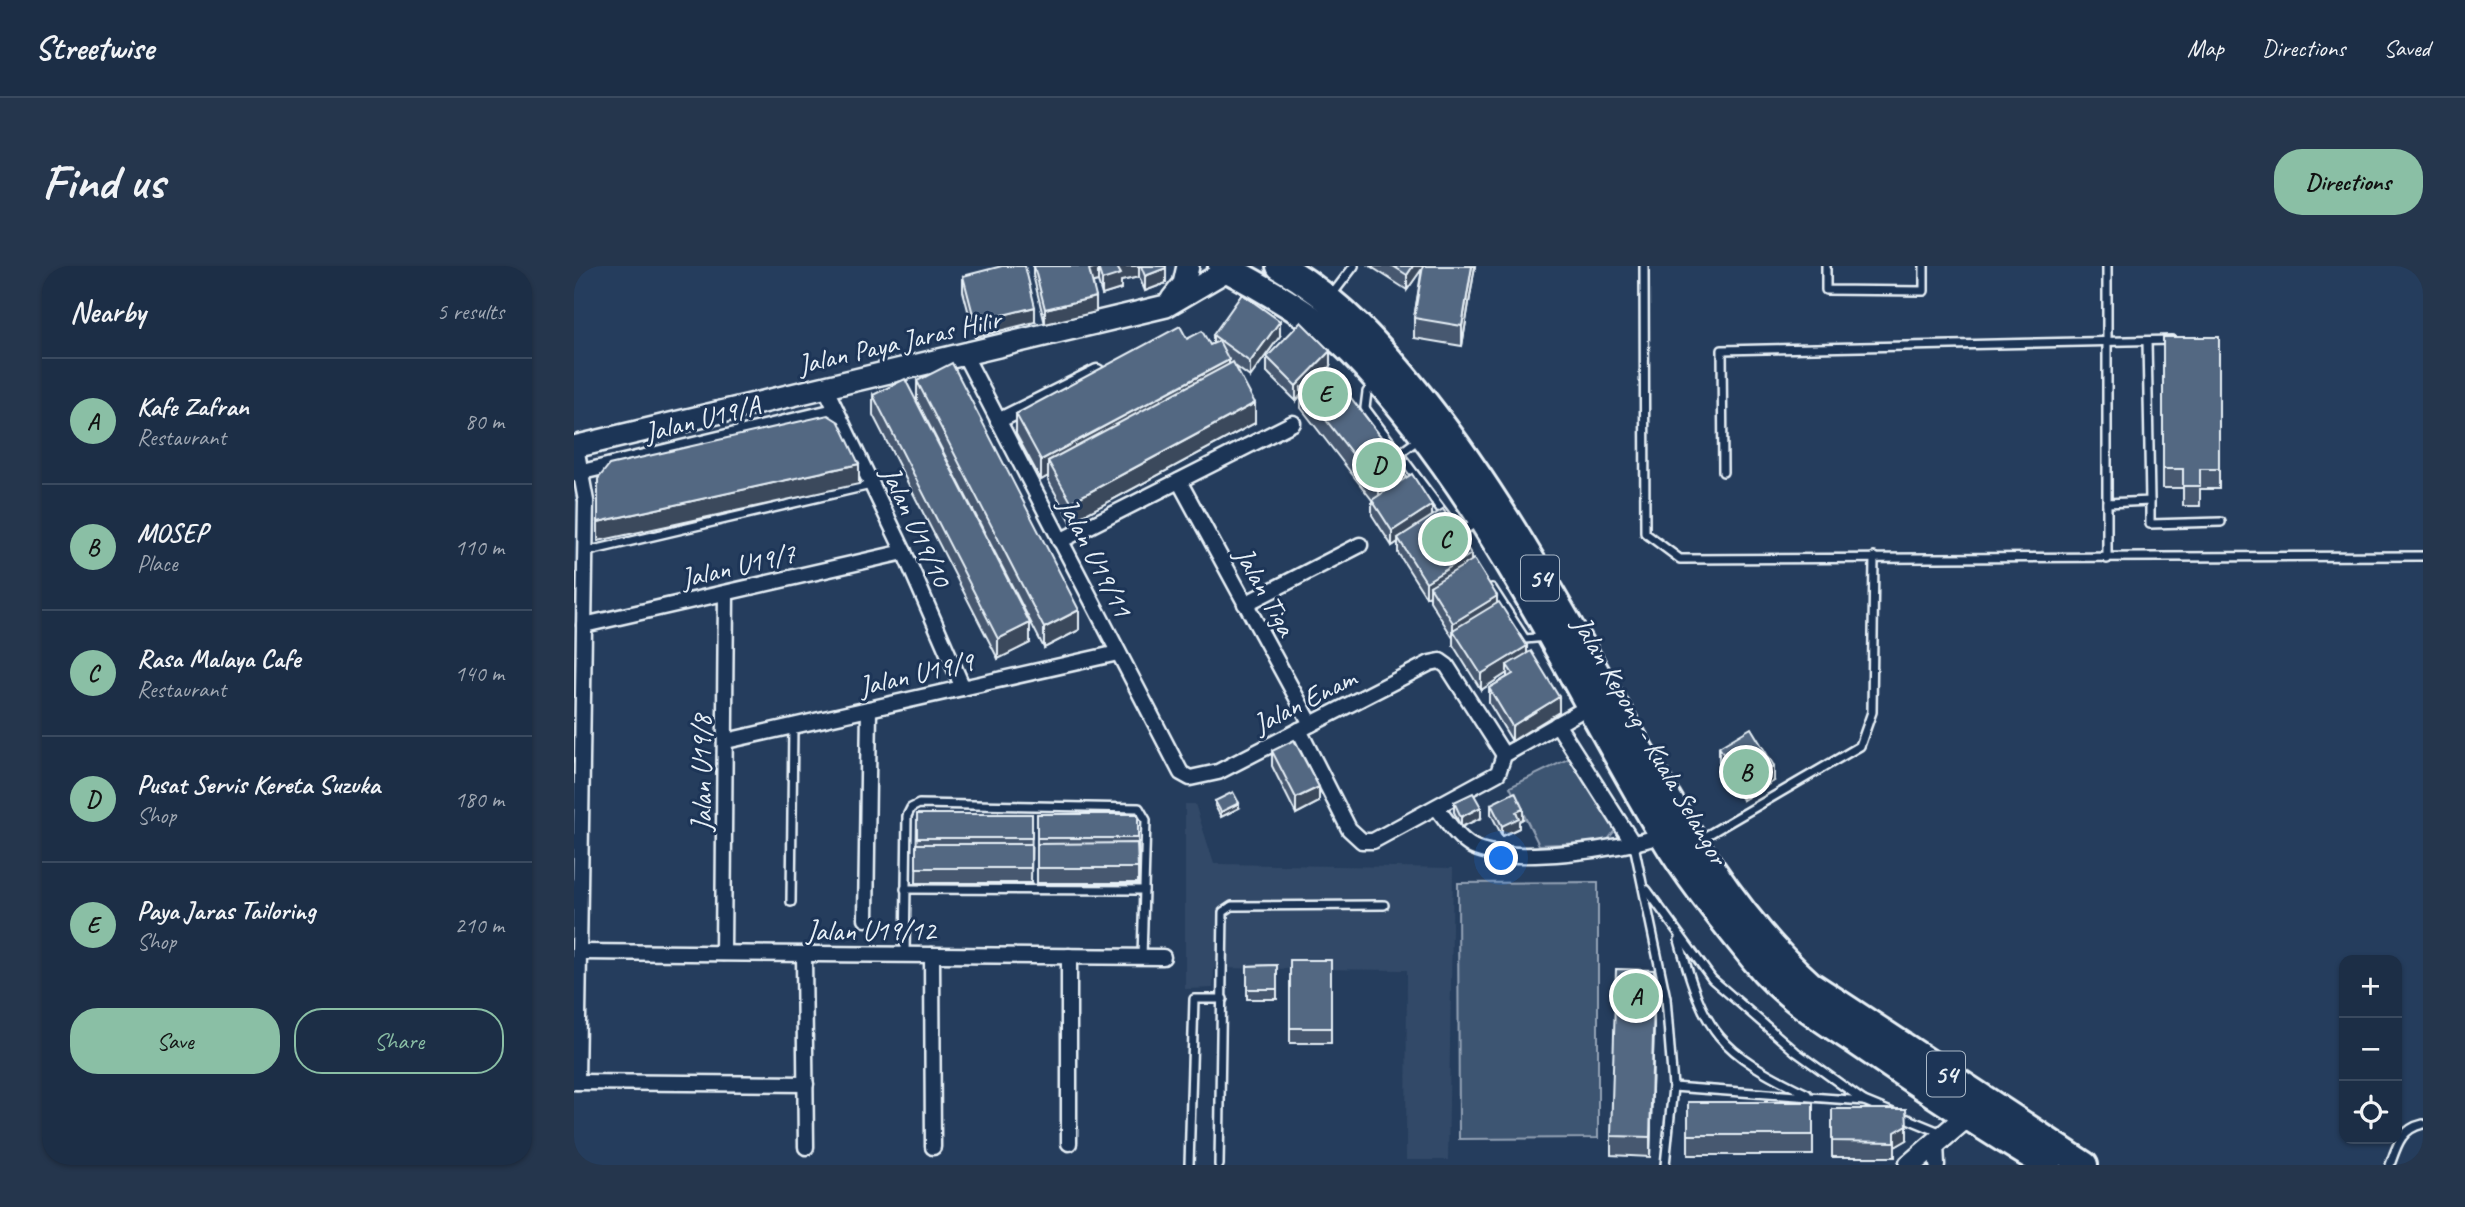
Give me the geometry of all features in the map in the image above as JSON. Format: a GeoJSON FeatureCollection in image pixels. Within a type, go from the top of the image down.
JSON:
{"type":"FeatureCollection","features":[{"type":"Feature","properties":{"kind":"highway","name":"Jalan Kepong - Kuala Selangor"},"geometry":{"type":"LineString","coordinates":[[1280,266],[1329,299],[1381,347],[1444,428],[1497,504],[1677,844],[1777,955],[1809,984],[2084,1165]]}},
{"type":"Feature","properties":{"kind":"highway","name":"Jalan Kepong - Kuala Selangor"},"geometry":{"type":"LineString","coordinates":[[1226,267],[1334,337],[1378,382],[1423,436],[1481,519],[1554,636],[1591,705],[1677,844],[1758,963],[1793,998],[1966,1117],[2047,1165]]}},
{"type":"Feature","properties":{"kind":"highway"},"geometry":{"type":"LineString","coordinates":[[1226,267],[1254,267],[1282,279],[1381,347]]}},
{"type":"Feature","properties":{"kind":"street"},"geometry":{"type":"LineString","coordinates":[[1166,306],[1184,284],[1188,266]]}},
{"type":"Feature","properties":{"kind":"street","name":"Jalan Paya Jaras Hilir"},"geometry":{"type":"LineString","coordinates":[[575,447],[1166,306],[1226,267]]}},
{"type":"Feature","properties":{"kind":"street","name":"Jalan U19/11"},"geometry":{"type":"LineString","coordinates":[[964,354],[1175,764],[1181,773],[1190,778]]}},
{"type":"Feature","properties":{"kind":"street"},"geometry":{"type":"LineString","coordinates":[[998,421],[1106,367]]}},
{"type":"Feature","properties":{"kind":"street","name":"Jalan U19/10"},"geometry":{"type":"LineString","coordinates":[[825,387],[904,552],[963,688]]}},
{"type":"Feature","properties":{"kind":"street","name":"Jalan U19/A"},"geometry":{"type":"LineString","coordinates":[[577,473],[835,411]]}},
{"type":"Feature","properties":{"kind":"street"},"geometry":{"type":"LineString","coordinates":[[1060,541],[1293,423]]}},
{"type":"Feature","properties":{"kind":"street"},"geometry":{"type":"LineString","coordinates":[[575,447],[577,473],[586,501],[578,804],[579,952],[575,1082],[806,1084]]}},
{"type":"Feature","properties":{"kind":"street","name":"Jalan Tiga"},"geometry":{"type":"LineString","coordinates":[[1179,481],[1245,604],[1305,727],[1349,829],[1362,841],[1384,837],[1437,808]]}},
{"type":"Feature","properties":{"kind":"street"},"geometry":{"type":"LineString","coordinates":[[1245,604],[1360,545]]}},
{"type":"Feature","properties":{"kind":"street","name":"Jalan U19/7"},"geometry":{"type":"LineString","coordinates":[[584,625],[904,552]]}},
{"type":"Feature","properties":{"kind":"street","name":"Jalan U19/8"},"geometry":{"type":"LineString","coordinates":[[723,953],[726,593]]}},
{"type":"Feature","properties":{"kind":"street","name":"Jalan U19/9"},"geometry":{"type":"LineString","coordinates":[[726,741],[1118,653]]}},
{"type":"Feature","properties":{"kind":"street","name":"Jalan Enam"},"geometry":{"type":"LineString","coordinates":[[1190,778],[1218,772],[1430,663],[1440,661],[1447,666],[1504,755]]}},
{"type":"Feature","properties":{"kind":"street"},"geometry":{"type":"LineString","coordinates":[[1591,705],[1504,755],[1498,773],[1437,808],[1452,828],[1470,845],[1496,853],[1605,851],[1634,845],[1677,844]]}},
{"type":"Feature","properties":{"kind":"street"},"geometry":{"type":"LineString","coordinates":[[866,919],[869,709]]}},
{"type":"Feature","properties":{"kind":"street"},"geometry":{"type":"LineString","coordinates":[[1557,724],[1634,845]]}},
{"type":"Feature","properties":{"kind":"street","name":"Jalan U19/12"},"geometry":{"type":"LineString","coordinates":[[579,952],[1163,957]]}},
{"type":"Feature","properties":{"kind":"street"},"geometry":{"type":"LineString","coordinates":[[804,954],[806,1147]]}},
{"type":"Feature","properties":{"kind":"street"},"geometry":{"type":"LineString","coordinates":[[932,955],[933,1147]]}},
{"type":"Feature","properties":{"kind":"street"},"geometry":{"type":"LineString","coordinates":[[1069,956],[1069,1143]]}},
{"type":"Feature","properties":{"kind":"street"},"geometry":{"type":"LineString","coordinates":[[1910,1165],[1966,1117]]}},
{"type":"Feature","properties":{"kind":"street"},"geometry":{"type":"LineString","coordinates":[[1937,1165],[1941,1139]]}},
{"type":"Feature","properties":{"kind":"lane"},"geometry":{"type":"LineString","coordinates":[[1329,299],[1354,266]]}},
{"type":"Feature","properties":{"kind":"lane"},"geometry":{"type":"LineString","coordinates":[[1644,266],[1645,533],[1680,559],[2423,556]]}},
{"type":"Feature","properties":{"kind":"lane"},"geometry":{"type":"LineString","coordinates":[[1826,266],[1826,290],[1924,291],[1924,266]]}},
{"type":"Feature","properties":{"kind":"lane"},"geometry":{"type":"LineString","coordinates":[[2107,266],[2107,559]]}},
{"type":"Feature","properties":{"kind":"lane"},"geometry":{"type":"LineString","coordinates":[[1723,472],[1722,351],[2188,340]]}},
{"type":"Feature","properties":{"kind":"lane"},"geometry":{"type":"LineString","coordinates":[[2147,341],[2150,524],[2221,522]]}},
{"type":"Feature","properties":{"kind":"lane"},"geometry":{"type":"LineString","coordinates":[[1378,382],[1367,392],[1365,408],[1466,545]]}},
{"type":"Feature","properties":{"kind":"lane"},"geometry":{"type":"LineString","coordinates":[[1400,453],[1423,436]]}},
{"type":"Feature","properties":{"kind":"lane"},"geometry":{"type":"LineString","coordinates":[[585,552],[872,485]]}},
{"type":"Feature","properties":{"kind":"lane"},"geometry":{"type":"LineString","coordinates":[[2107,503],[2150,501]]}},
{"type":"Feature","properties":{"kind":"lane"},"geometry":{"type":"LineString","coordinates":[[1459,534],[1481,519]]}},
{"type":"Feature","properties":{"kind":"lane"},"geometry":{"type":"LineString","coordinates":[[1677,844],[1860,747],[1872,712],[1874,557]]}},
{"type":"Feature","properties":{"kind":"lane"},"geometry":{"type":"LineString","coordinates":[[1487,580],[1525,639],[1554,636]]}},
{"type":"Feature","properties":{"kind":"lane"},"geometry":{"type":"LineString","coordinates":[[791,902],[793,726]]}},
{"type":"Feature","properties":{"kind":"lane"},"geometry":{"type":"LineString","coordinates":[[905,955],[907,816],[911,808],[919,804],[1139,808],[1146,820],[1142,957]]}},
{"type":"Feature","properties":{"kind":"lane"},"geometry":{"type":"LineString","coordinates":[[1634,845],[1645,887],[1666,998],[1673,1087],[1665,1165]]}},
{"type":"Feature","properties":{"kind":"lane"},"geometry":{"type":"LineString","coordinates":[[1645,887],[1678,936],[1713,979],[1757,1020],[1864,1101],[1941,1139]]}},
{"type":"Feature","properties":{"kind":"lane"},"geometry":{"type":"LineString","coordinates":[[905,889],[1144,890]]}},
{"type":"Feature","properties":{"kind":"lane"},"geometry":{"type":"LineString","coordinates":[[1219,1165],[1223,915],[1228,907],[1384,905]]}},
{"type":"Feature","properties":{"kind":"lane"},"geometry":{"type":"LineString","coordinates":[[1678,936],[1694,995],[1711,1027],[1733,1053],[1761,1072],[1811,1096]]}},
{"type":"Feature","properties":{"kind":"lane"},"geometry":{"type":"LineString","coordinates":[[1189,1165],[1194,999],[1223,999]]}},
{"type":"Feature","properties":{"kind":"lane"},"geometry":{"type":"LineString","coordinates":[[1673,1087],[1864,1101]]}},
{"type":"Feature","properties":{"kind":"lane"},"geometry":{"type":"LineString","coordinates":[[2390,1165],[2398,1142],[2410,1127],[2423,1124]]}},
{"type":"Feature","properties":{"kind":"shaded area"},"geometry":{"type":"Polygon","coordinates":[[[1572,757],[1616,829],[1606,842],[1539,845],[1510,787],[1572,757]]]}},
{"type":"Feature","properties":{"kind":"shaded area"},"geometry":{"type":"Polygon","coordinates":[[[1185,804],[1195,804],[1214,864],[1453,868],[1448,1160],[1406,1160],[1407,970],[1214,968],[1213,988],[1185,989],[1185,804]]]}},
{"type":"Feature","properties":{"kind":"shaded area"},"geometry":{"type":"Polygon","coordinates":[[[1598,882],[1598,1138],[1459,1139],[1458,883],[1598,882]]]}},
{"type":"Feature","properties":{"kind":"building"},"geometry":{"type":"Polygon","coordinates":[[[1002,266],[1025,266],[1035,307],[975,322],[963,276],[1002,266]]]}},
{"type":"Feature","properties":{"kind":"building"},"geometry":{"type":"Polygon","coordinates":[[[1034,266],[1120,266],[1117,267],[1121,274],[1102,280],[1098,267],[1089,269],[1096,297],[1045,309],[1034,266]]]}},
{"type":"Feature","properties":{"kind":"building"},"geometry":{"type":"Polygon","coordinates":[[[1141,266],[1166,266],[1166,268],[1145,276],[1141,266]]]}},
{"type":"Feature","properties":{"kind":"building"},"geometry":{"type":"Polygon","coordinates":[[[1393,266],[1413,266],[1407,275],[1393,266]]]}},
{"type":"Feature","properties":{"kind":"building"},"geometry":{"type":"Polygon","coordinates":[[[1423,266],[1472,266],[1462,326],[1414,318],[1423,266]]]}},
{"type":"Feature","properties":{"kind":"building"},"geometry":{"type":"Polygon","coordinates":[[[1242,294],[1280,321],[1250,362],[1213,335],[1242,294]]]}},
{"type":"Feature","properties":{"kind":"building"},"geometry":{"type":"Polygon","coordinates":[[[1301,322],[1330,351],[1296,386],[1267,357],[1301,322]]]}},
{"type":"Feature","properties":{"kind":"building"},"geometry":{"type":"Polygon","coordinates":[[[1180,326],[1187,339],[1202,331],[1210,345],[1219,341],[1229,360],[1041,460],[1016,414],[1180,326]]]}},
{"type":"Feature","properties":{"kind":"building"},"geometry":{"type":"Polygon","coordinates":[[[2163,337],[2219,337],[2219,469],[2200,469],[2200,486],[2183,486],[2183,469],[2163,469],[2163,337]]]}},
{"type":"Feature","properties":{"kind":"building"},"geometry":{"type":"Polygon","coordinates":[[[1233,362],[1255,403],[1071,502],[1048,461],[1233,362]]]}},
{"type":"Feature","properties":{"kind":"building"},"geometry":{"type":"Polygon","coordinates":[[[952,363],[1079,610],[1044,628],[917,381],[952,363]]]}},
{"type":"Feature","properties":{"kind":"building"},"geometry":{"type":"Polygon","coordinates":[[[1328,368],[1405,468],[1379,488],[1301,388],[1328,368]]]}},
{"type":"Feature","properties":{"kind":"building"},"geometry":{"type":"Polygon","coordinates":[[[905,379],[1030,623],[998,639],[873,395],[905,379]]]}},
{"type":"Feature","properties":{"kind":"building"},"geometry":{"type":"Polygon","coordinates":[[[828,415],[839,422],[859,464],[598,522],[598,479],[609,465],[828,415]]]}},
{"type":"Feature","properties":{"kind":"building"},"geometry":{"type":"Polygon","coordinates":[[[1412,474],[1432,505],[1392,531],[1372,500],[1412,474]]]}},
{"type":"Feature","properties":{"kind":"building"},"geometry":{"type":"Polygon","coordinates":[[[1443,509],[1471,554],[1426,582],[1398,538],[1443,509]]]}},
{"type":"Feature","properties":{"kind":"building"},"geometry":{"type":"Polygon","coordinates":[[[1474,559],[1497,596],[1453,623],[1430,586],[1474,559]]]}},
{"type":"Feature","properties":{"kind":"building"},"geometry":{"type":"Polygon","coordinates":[[[1499,602],[1527,646],[1481,674],[1453,630],[1499,602]]]}},
{"type":"Feature","properties":{"kind":"building"},"geometry":{"type":"Polygon","coordinates":[[[1531,651],[1559,697],[1512,726],[1489,688],[1513,674],[1507,665],[1531,651]]]}},
{"type":"Feature","properties":{"kind":"building"},"geometry":{"type":"Polygon","coordinates":[[[1751,728],[1774,766],[1743,785],[1719,747],[1751,728]]]}},
{"type":"Feature","properties":{"kind":"building"},"geometry":{"type":"Polygon","coordinates":[[[1294,740],[1319,787],[1296,798],[1272,751],[1294,740]]]}},
{"type":"Feature","properties":{"kind":"building"},"geometry":{"type":"Polygon","coordinates":[[[1233,792],[1239,803],[1221,812],[1215,801],[1233,792]]]}},
{"type":"Feature","properties":{"kind":"building"},"geometry":{"type":"Polygon","coordinates":[[[1515,792],[1523,809],[1516,812],[1519,818],[1502,826],[1491,804],[1515,792]]]}},
{"type":"Feature","properties":{"kind":"building"},"geometry":{"type":"Polygon","coordinates":[[[1473,793],[1481,807],[1461,817],[1454,802],[1473,793]]]}},
{"type":"Feature","properties":{"kind":"building"},"geometry":{"type":"Polygon","coordinates":[[[917,814],[1032,814],[1032,838],[917,838],[917,814]]]}},
{"type":"Feature","properties":{"kind":"building"},"geometry":{"type":"Polygon","coordinates":[[[1037,814],[1138,814],[1138,838],[1037,838],[1037,814]]]}},
{"type":"Feature","properties":{"kind":"building"},"geometry":{"type":"Polygon","coordinates":[[[1137,843],[1138,868],[1037,868],[1037,844],[1137,843]]]}},
{"type":"Feature","properties":{"kind":"building"},"geometry":{"type":"Polygon","coordinates":[[[916,844],[1031,844],[1031,868],[916,868],[916,844]]]}},
{"type":"Feature","properties":{"kind":"building"},"geometry":{"type":"Polygon","coordinates":[[[1290,960],[1331,960],[1331,1028],[1290,1028],[1290,960]]]}},
{"type":"Feature","properties":{"kind":"building"},"geometry":{"type":"Polygon","coordinates":[[[1277,965],[1277,989],[1247,989],[1247,966],[1277,965]]]}},
{"type":"Feature","properties":{"kind":"building"},"geometry":{"type":"Polygon","coordinates":[[[1616,969],[1654,970],[1653,1002],[1615,1001],[1616,969]]]}},
{"type":"Feature","properties":{"kind":"building"},"geometry":{"type":"Polygon","coordinates":[[[1615,1001],[1654,1002],[1650,1137],[1611,1136],[1615,1001]]]}},
{"type":"Feature","properties":{"kind":"building"},"geometry":{"type":"Polygon","coordinates":[[[1688,1102],[1813,1102],[1813,1135],[1688,1135],[1688,1102]]]}},
{"type":"Feature","properties":{"kind":"building"},"geometry":{"type":"Polygon","coordinates":[[[1832,1109],[1906,1109],[1907,1125],[1895,1132],[1895,1142],[1832,1141],[1832,1109]]]}},
{"type":"Feature","properties":{"kind":"place","name":"Paya Jaras Tailoring"},"geometry":{"type":"Point","coordinates":[1325,394]}},
{"type":"Feature","properties":{"kind":"place","name":"Pusat Servis Kereta Suzuka"},"geometry":{"type":"Point","coordinates":[1379,465]}},
{"type":"Feature","properties":{"kind":"place","name":"Rasa Malaya Cafe"},"geometry":{"type":"Point","coordinates":[1445,539]}},
{"type":"Feature","properties":{"kind":"place","name":"MOSEP"},"geometry":{"type":"Point","coordinates":[1746,772]}},
{"type":"Feature","properties":{"kind":"place","name":"Kafe Zafran"},"geometry":{"type":"Point","coordinates":[1636,996]}}]}
